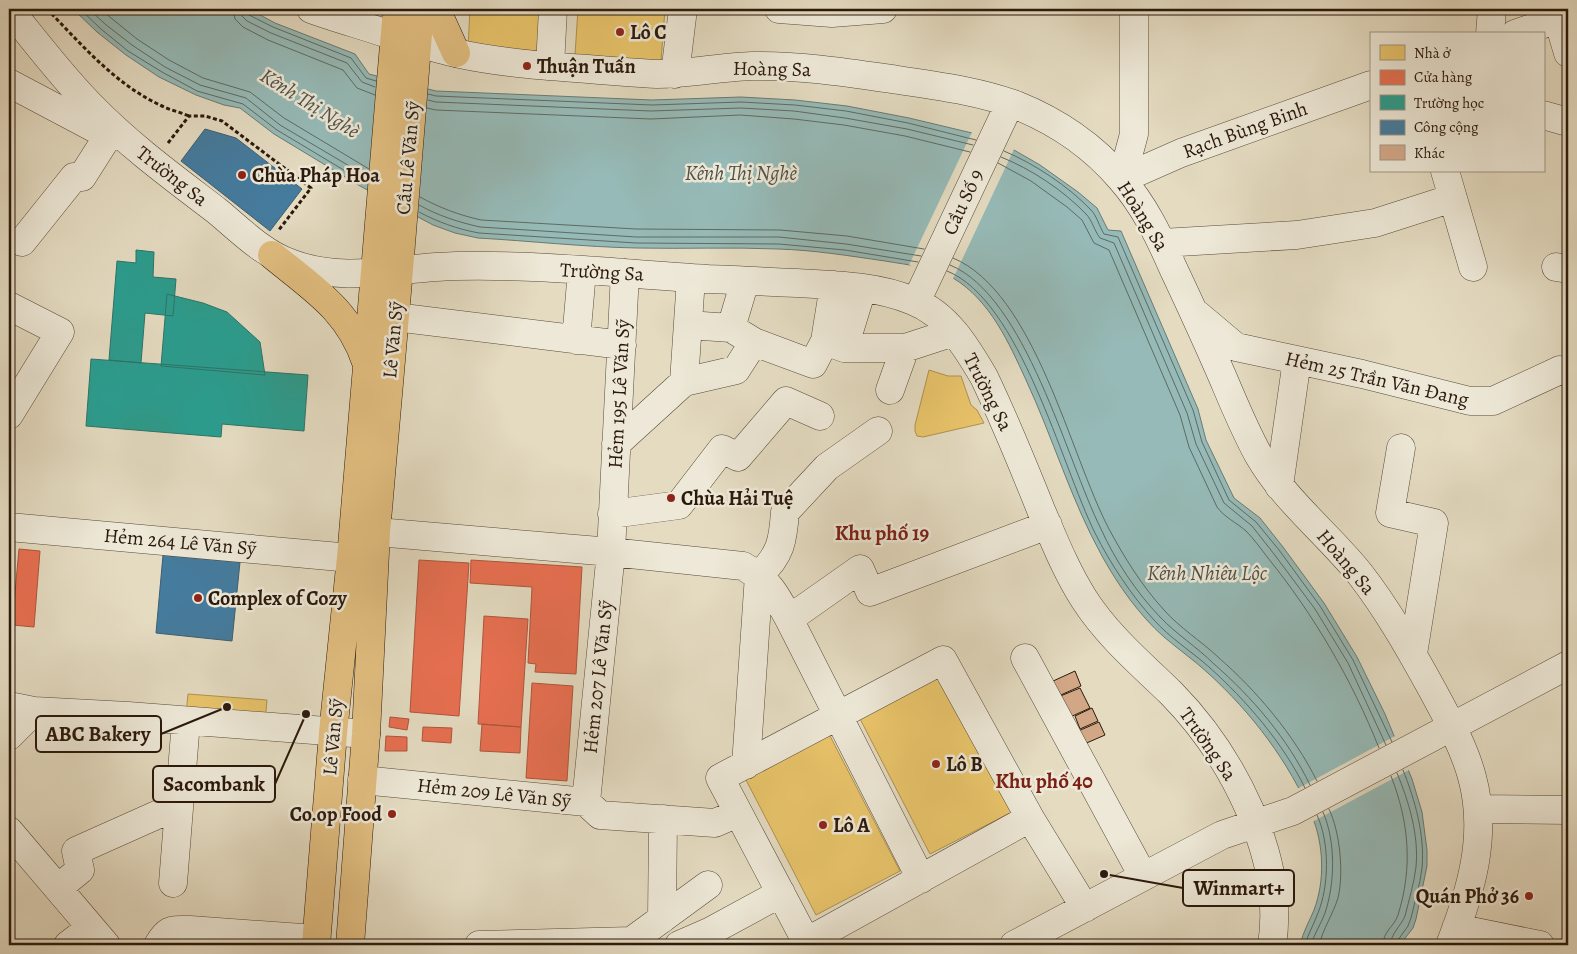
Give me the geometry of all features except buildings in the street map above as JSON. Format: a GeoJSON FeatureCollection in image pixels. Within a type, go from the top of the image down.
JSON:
{"type":"FeatureCollection","features":[{"type":"Feature","properties":{"kind":"main road"},"geometry":{"type":"LineString","coordinates":[[397,9],[406,39]]}},
{"type":"Feature","properties":{"kind":"main road"},"geometry":{"type":"LineString","coordinates":[[406,39],[420,9]]}},
{"type":"Feature","properties":{"kind":"main road"},"geometry":{"type":"LineString","coordinates":[[436,9],[456,53]]}},
{"type":"Feature","properties":{"kind":"main road","name":"Cầu Lê Văn Sỹ"},"geometry":{"type":"LineString","coordinates":[[390,236],[406,39]]}},
{"type":"Feature","properties":{"kind":"main road","name":"Lê Văn Sỹ"},"geometry":{"type":"LineString","coordinates":[[350,945],[366,734],[365,531],[367,364],[387,271],[390,236]]}},
{"type":"Feature","properties":{"kind":"main road"},"geometry":{"type":"LineString","coordinates":[[272,246],[342,315],[356,336],[367,364]]}},
{"type":"Feature","properties":{"kind":"main road","name":"Lê Văn Sỹ"},"geometry":{"type":"LineString","coordinates":[[316,942],[333,733],[351,558],[365,531],[395,317],[387,271]]}},
{"type":"Feature","properties":{"kind":"street","name":"Trường Sa"},"geometry":{"type":"LineString","coordinates":[[9,9],[54,65],[92,107],[158,151],[272,246],[287,262],[302,268],[329,273],[353,274],[484,266],[834,285],[894,294],[916,302],[937,315],[954,332],[984,378],[1065,565],[1084,599],[1106,629],[1171,694],[1194,720],[1228,771],[1256,823],[1271,877],[1274,907],[1272,945]]}},
{"type":"Feature","properties":{"kind":"street","name":"Hoàng Sa"},"geometry":{"type":"LineString","coordinates":[[311,9],[406,39],[483,59],[550,66],[675,74],[748,66],[820,70],[954,89],[1010,103],[1051,122],[1100,156],[1122,179],[1139,202],[1162,243],[1194,311],[1244,428],[1261,460],[1279,486],[1360,575],[1386,611],[1413,654],[1452,726],[1474,781],[1479,809],[1477,858],[1453,937]]}},
{"type":"Feature","properties":{"kind":"street"},"geometry":{"type":"LineString","coordinates":[[550,66],[553,9]]}},
{"type":"Feature","properties":{"kind":"street"},"geometry":{"type":"LineString","coordinates":[[675,74],[683,9]]}},
{"type":"Feature","properties":{"kind":"street"},"geometry":{"type":"LineString","coordinates":[[779,9],[832,14],[884,9]]}},
{"type":"Feature","properties":{"kind":"street"},"geometry":{"type":"LineString","coordinates":[[1122,179],[1134,134],[1134,9]]}},
{"type":"Feature","properties":{"kind":"street"},"geometry":{"type":"LineString","coordinates":[[1490,32],[1492,9]]}},
{"type":"Feature","properties":{"kind":"street"},"geometry":{"type":"LineString","coordinates":[[1522,32],[1563,17],[1568,52]]}},
{"type":"Feature","properties":{"kind":"street"},"geometry":{"type":"LineString","coordinates":[[20,89],[43,95],[53,89],[57,78],[54,65]]}},
{"type":"Feature","properties":{"kind":"street","name":"Rạch Bùng Binh"},"geometry":{"type":"LineString","coordinates":[[1122,179],[1181,153],[1370,85]]}},
{"type":"Feature","properties":{"kind":"street"},"geometry":{"type":"LineString","coordinates":[[20,89],[108,136],[158,151]]}},
{"type":"Feature","properties":{"kind":"street","name":"Cầu Số 9"},"geometry":{"type":"LineString","coordinates":[[916,302],[1010,103]]}},
{"type":"Feature","properties":{"kind":"street"},"geometry":{"type":"LineString","coordinates":[[1544,115],[1568,122]]}},
{"type":"Feature","properties":{"kind":"street"},"geometry":{"type":"LineString","coordinates":[[22,242],[74,177],[82,177],[108,136]]}},
{"type":"Feature","properties":{"kind":"street"},"geometry":{"type":"LineString","coordinates":[[1446,172],[1473,267]]}},
{"type":"Feature","properties":{"kind":"street"},"geometry":{"type":"LineString","coordinates":[[1162,243],[1297,235],[1375,223],[1453,198]]}},
{"type":"Feature","properties":{"kind":"street"},"geometry":{"type":"LineString","coordinates":[[576,340],[582,270]]}},
{"type":"Feature","properties":{"kind":"street","name":"Hẻm 195 Lê Văn Sỹ"},"geometry":{"type":"LineString","coordinates":[[611,552],[625,273]]}},
{"type":"Feature","properties":{"kind":"street"},"geometry":{"type":"LineString","coordinates":[[684,382],[691,278]]}},
{"type":"Feature","properties":{"kind":"street"},"geometry":{"type":"LineString","coordinates":[[616,444],[684,382],[736,370],[742,335],[745,281]]}},
{"type":"Feature","properties":{"kind":"street"},"geometry":{"type":"LineString","coordinates":[[834,285],[835,345]]}},
{"type":"Feature","properties":{"kind":"street"},"geometry":{"type":"LineString","coordinates":[[688,325],[742,335],[813,364],[835,345],[862,289]]}},
{"type":"Feature","properties":{"kind":"street"},"geometry":{"type":"LineString","coordinates":[[9,306],[60,332],[11,408]]}},
{"type":"Feature","properties":{"kind":"street","name":"Hẻm 25 Trần Văn Đang"},"geometry":{"type":"LineString","coordinates":[[1194,311],[1236,347],[1362,374],[1470,402],[1493,401],[1560,370],[1568,372]]}},
{"type":"Feature","properties":{"kind":"street"},"geometry":{"type":"LineString","coordinates":[[395,317],[622,345]]}},
{"type":"Feature","properties":{"kind":"street"},"geometry":{"type":"LineString","coordinates":[[835,345],[905,348],[954,332]]}},
{"type":"Feature","properties":{"kind":"street"},"geometry":{"type":"LineString","coordinates":[[890,390],[905,348]]}},
{"type":"Feature","properties":{"kind":"street"},"geometry":{"type":"LineString","coordinates":[[1279,486],[1297,360]]}},
{"type":"Feature","properties":{"kind":"street"},"geometry":{"type":"LineString","coordinates":[[612,514],[679,504],[722,449],[738,458],[786,401],[820,416]]}},
{"type":"Feature","properties":{"kind":"street"},"geometry":{"type":"LineString","coordinates":[[746,765],[759,575],[772,564],[784,538],[785,512],[827,467],[878,431]]}},
{"type":"Feature","properties":{"kind":"street"},"geometry":{"type":"LineString","coordinates":[[1401,448],[1390,513],[1434,523],[1413,654]]}},
{"type":"Feature","properties":{"kind":"street"},"geometry":{"type":"LineString","coordinates":[[789,619],[860,569],[870,592],[1048,525]]}},
{"type":"Feature","properties":{"kind":"street","name":"Hẻm 264 Lê Văn Sỹ"},"geometry":{"type":"LineString","coordinates":[[9,527],[351,558]]}},
{"type":"Feature","properties":{"kind":"street"},"geometry":{"type":"LineString","coordinates":[[365,531],[611,552],[743,566],[759,575],[775,592],[921,879]]}},
{"type":"Feature","properties":{"kind":"street","name":"Hẻm 207 Lê Văn Sỹ"},"geometry":{"type":"LineString","coordinates":[[586,802],[611,552]]}},
{"type":"Feature","properties":{"kind":"street"},"geometry":{"type":"LineString","coordinates":[[1025,658],[1143,876]]}},
{"type":"Feature","properties":{"kind":"street"},"geometry":{"type":"LineString","coordinates":[[1030,818],[807,944],[720,778],[943,660],[1030,818],[1085,908]]}},
{"type":"Feature","properties":{"kind":"street"},"geometry":{"type":"LineString","coordinates":[[1014,945],[1222,835],[1293,810],[1568,665]]}},
{"type":"Feature","properties":{"kind":"street"},"geometry":{"type":"LineString","coordinates":[[9,736],[22,709],[366,734]]}},
{"type":"Feature","properties":{"kind":"street"},"geometry":{"type":"LineString","coordinates":[[173,883],[186,721]]}},
{"type":"Feature","properties":{"kind":"street","name":"Hẻm 209 Lê Văn Sỹ"},"geometry":{"type":"LineString","coordinates":[[362,780],[586,802],[600,815],[714,823],[738,813]]}},
{"type":"Feature","properties":{"kind":"street"},"geometry":{"type":"LineString","coordinates":[[58,888],[80,870],[76,851],[179,805]]}},
{"type":"Feature","properties":{"kind":"street"},"geometry":{"type":"LineString","coordinates":[[1479,809],[1568,810]]}},
{"type":"Feature","properties":{"kind":"street"},"geometry":{"type":"LineString","coordinates":[[641,934],[663,819]]}},
{"type":"Feature","properties":{"kind":"street"},"geometry":{"type":"LineString","coordinates":[[9,831],[98,936],[68,945]]}},
{"type":"Feature","properties":{"kind":"street"},"geometry":{"type":"LineString","coordinates":[[641,934],[708,885]]}},
{"type":"Feature","properties":{"kind":"street"},"geometry":{"type":"LineString","coordinates":[[679,945],[715,938],[781,893]]}},
{"type":"Feature","properties":{"kind":"street"},"geometry":{"type":"LineString","coordinates":[[158,944],[164,934],[173,930],[189,938],[316,942]]}},
{"type":"Feature","properties":{"kind":"street"},"geometry":{"type":"LineString","coordinates":[[479,945],[641,934],[670,945]]}},
{"type":"Feature","properties":{"kind":"street"},"geometry":{"type":"LineString","coordinates":[[1453,937],[1540,945]]}},
{"type":"Feature","properties":{"kind":"path"},"geometry":{"type":"LineString","coordinates":[[47,9],[120,80],[160,105],[189,116],[205,116],[222,121],[311,188],[272,246]]}},
{"type":"Feature","properties":{"kind":"path"},"geometry":{"type":"LineString","coordinates":[[158,151],[189,116]]}},
{"type":"Feature","properties":{"kind":"water"},"geometry":{"type":"Polygon","coordinates":[[[73,9],[249,9],[275,23],[355,54],[369,74],[436,91],[652,100],[741,97],[795,100],[847,106],[972,133],[1014,150],[1040,165],[1097,208],[1108,230],[1121,231],[1198,409],[1206,440],[1234,498],[1260,518],[1324,603],[1357,657],[1385,714],[1412,779],[1422,812],[1427,850],[1427,866],[1416,919],[1413,928],[1402,942],[1403,945],[1300,945],[1318,899],[1322,863],[1316,827],[1303,796],[1268,739],[1240,705],[1208,673],[1155,628],[1115,578],[1091,535],[1071,491],[1036,402],[1013,352],[988,310],[966,287],[945,274],[929,269],[818,252],[760,248],[597,246],[478,238],[455,233],[433,225],[360,186],[274,134],[240,108],[224,105],[196,95],[159,77],[126,55],[97,32],[73,9]]]}},
{"type":"Feature","properties":{"kind":"pier"},"geometry":{"type":"Polygon","coordinates":[[[973,130],[1015,147],[952,281],[909,265],[973,130]]]}},
{"type":"Feature","properties":{"kind":"pier"},"geometry":{"type":"Polygon","coordinates":[[[1397,735],[1411,769],[1312,822],[1297,789],[1397,735]]]}},
{"type":"Feature","properties":{"kind":"place","name":"Lô C"},"geometry":{"type":"Point","coordinates":[620,32]}},
{"type":"Feature","properties":{"kind":"place","name":"Thuận Tuấn"},"geometry":{"type":"Point","coordinates":[527,66]}},
{"type":"Feature","properties":{"kind":"place","name":"Chùa Pháp Hoa"},"geometry":{"type":"Point","coordinates":[242,175]}},
{"type":"Feature","properties":{"kind":"place","name":"Chùa Hải Tuệ"},"geometry":{"type":"Point","coordinates":[671,498]}},
{"type":"Feature","properties":{"kind":"place","name":"Complex of Cozy"},"geometry":{"type":"Point","coordinates":[198,598]}},
{"type":"Feature","properties":{"kind":"place","name":"ABC Bakery"},"geometry":{"type":"Point","coordinates":[227,707]}},
{"type":"Feature","properties":{"kind":"place","name":"Sacombank"},"geometry":{"type":"Point","coordinates":[306,714]}},
{"type":"Feature","properties":{"kind":"place","name":"Lô B"},"geometry":{"type":"Point","coordinates":[936,764]}},
{"type":"Feature","properties":{"kind":"place","name":"Co.op Food"},"geometry":{"type":"Point","coordinates":[392,814]}},
{"type":"Feature","properties":{"kind":"place","name":"Lô A"},"geometry":{"type":"Point","coordinates":[823,825]}},
{"type":"Feature","properties":{"kind":"place","name":"Winmart+"},"geometry":{"type":"Point","coordinates":[1104,874]}},
{"type":"Feature","properties":{"kind":"place","name":"Quán Phở 36"},"geometry":{"type":"Point","coordinates":[1529,896]}},
{"type":"Feature","properties":{"kind":"district","name":"Khu phố 19"},"geometry":{"type":"Point","coordinates":[882,533]}},
{"type":"Feature","properties":{"kind":"district","name":"Khu phố 40"},"geometry":{"type":"Point","coordinates":[1044,781]}},
{"type":"Feature","properties":{"kind":"water label","name":"Kênh Thị Nghè"},"geometry":{"type":"Point","coordinates":[310,103]}},
{"type":"Feature","properties":{"kind":"water label","name":"Kênh Thị Nghè"},"geometry":{"type":"Point","coordinates":[741,173]}},
{"type":"Feature","properties":{"kind":"water label","name":"Kênh Nhiêu Lộc"},"geometry":{"type":"Point","coordinates":[1207,573]}}]}
